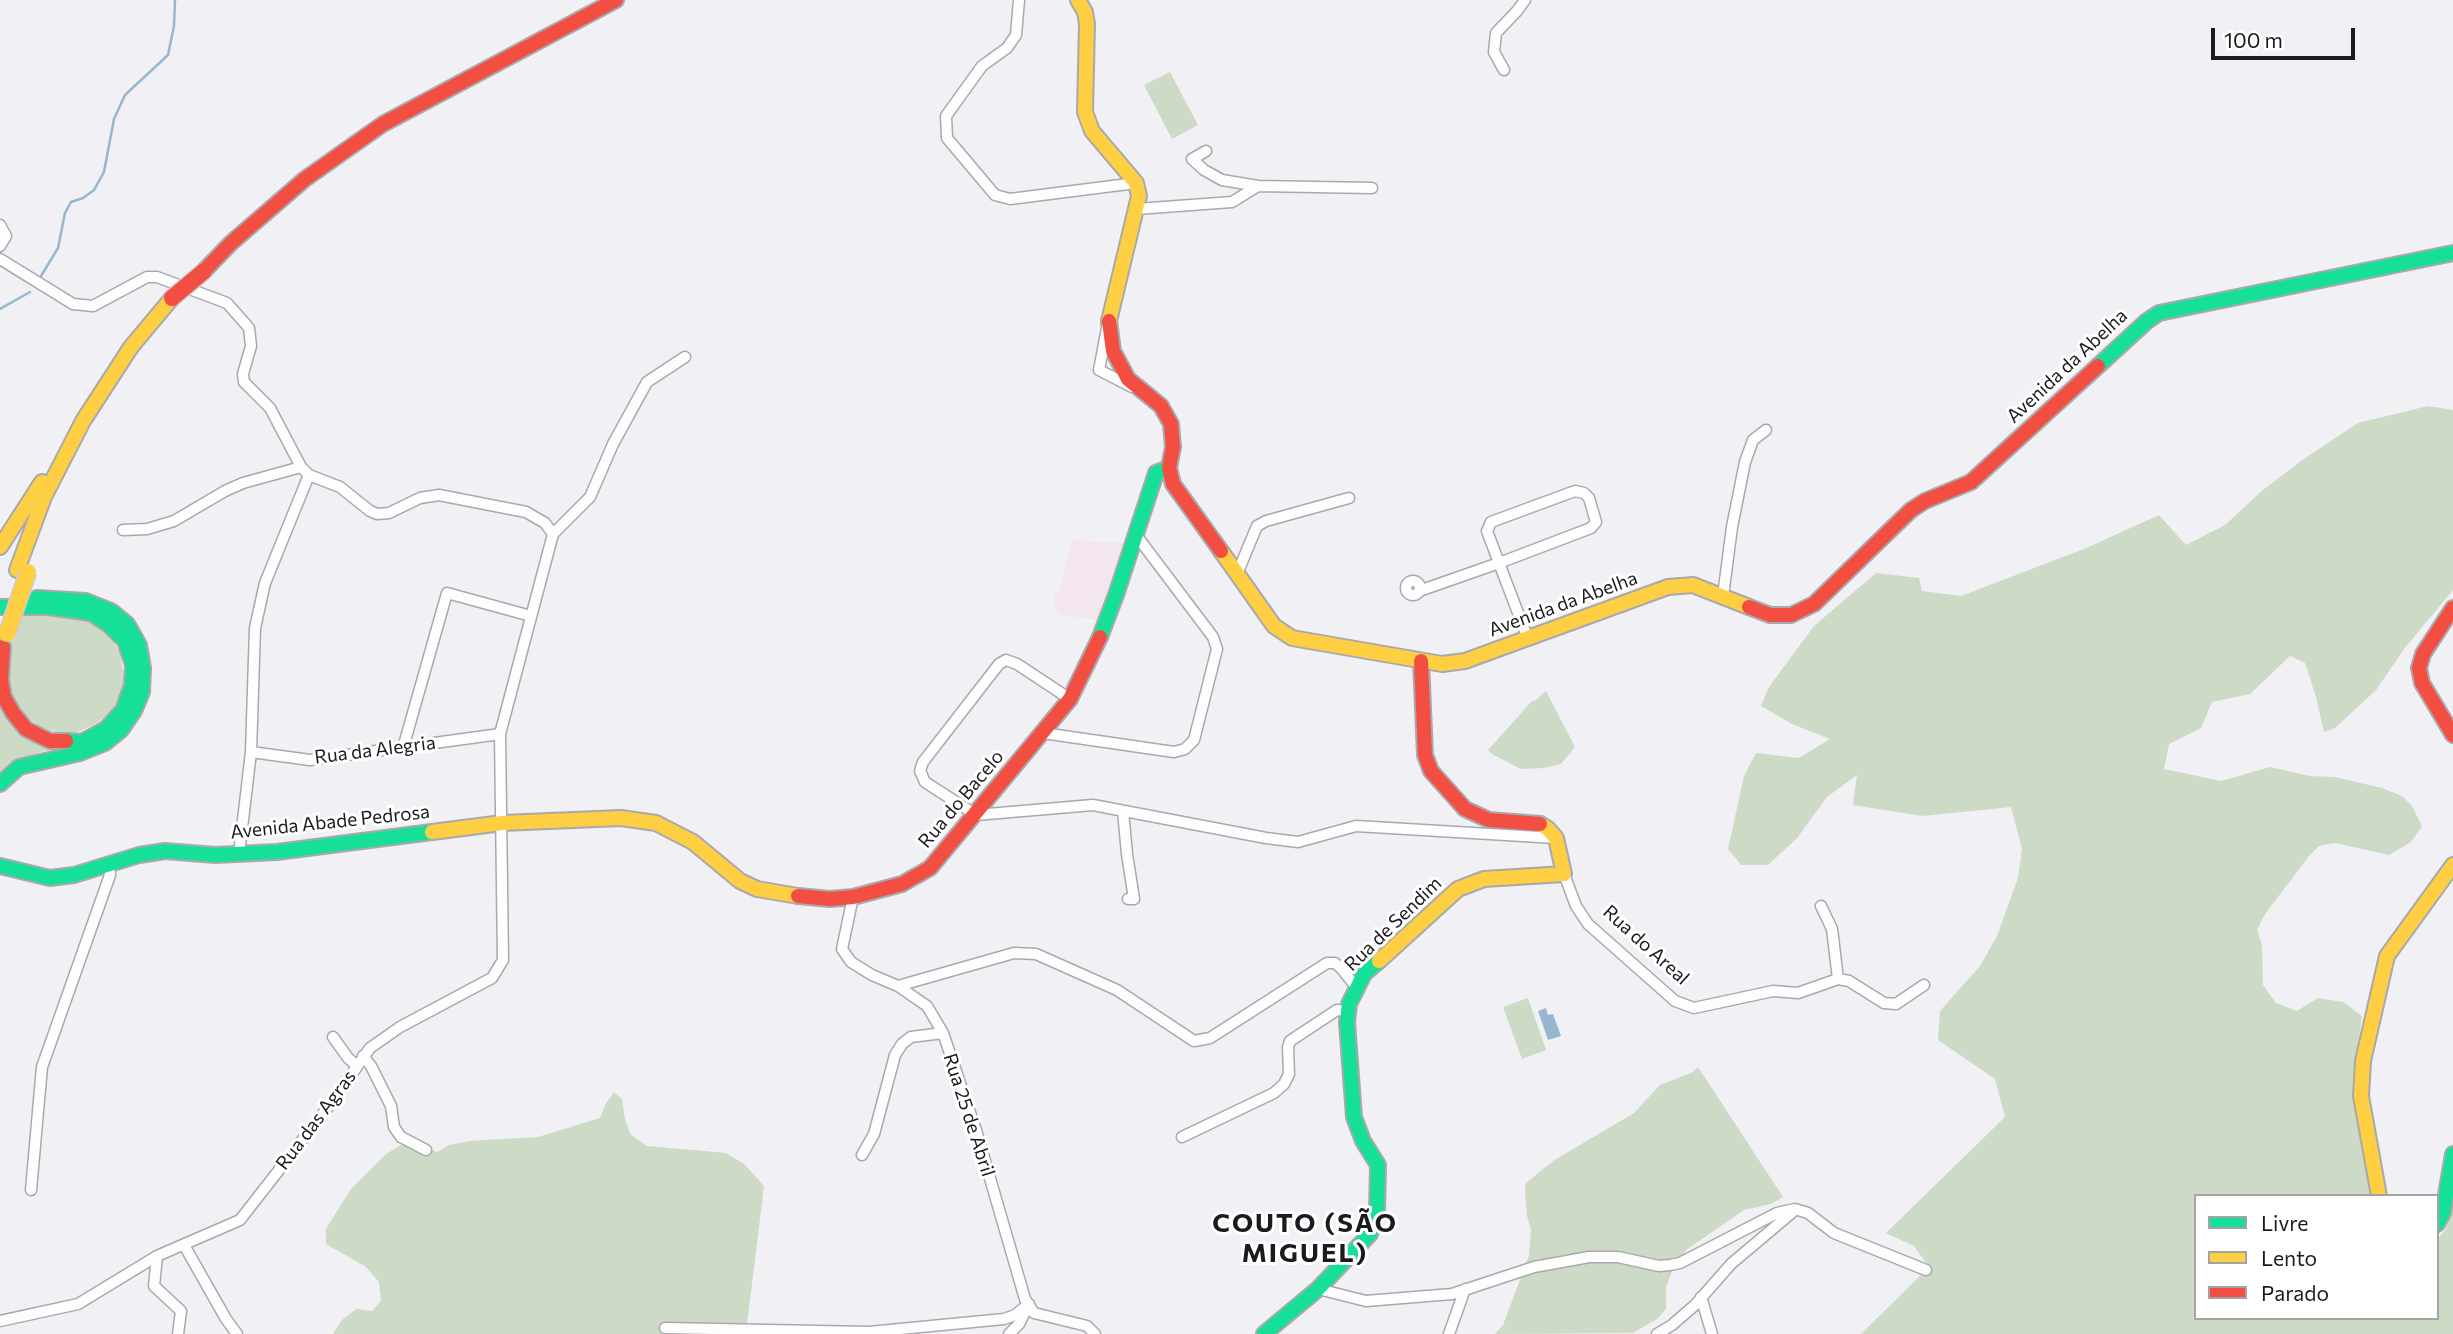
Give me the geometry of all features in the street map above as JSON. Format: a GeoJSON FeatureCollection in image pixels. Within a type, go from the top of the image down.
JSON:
{"type":"FeatureCollection","features":[{"type":"Feature","properties":{"kind":"main road"},"geometry":{"type":"LineString","coordinates":[[0,607],[48,607],[91,613],[109,625],[125,641],[133,665],[132,685],[123,710],[106,729],[82,741],[50,741],[26,729],[4,697],[1,680],[4,658],[2,640],[22,571],[44,497],[92,405],[131,346],[231,243],[305,179],[383,124],[616,0]]}},
{"type":"Feature","properties":{"kind":"main road"},"geometry":{"type":"LineString","coordinates":[[1078,0],[1085,12],[1087,24],[1085,112],[1092,131],[1136,183]]}},
{"type":"Feature","properties":{"kind":"main road","name":"Avenida da Abelha"},"geometry":{"type":"LineString","coordinates":[[1136,183],[1139,197],[1137,209],[1109,318],[1113,351],[1128,379],[1161,406],[1171,424],[1173,447],[1169,468],[1173,484],[1274,626],[1292,638],[1442,664],[1465,661],[1668,587],[1693,585],[1770,615],[1791,615],[1814,604],[1912,510],[1925,501],[1971,482],[2159,313],[2453,253]]}},
{"type":"Feature","properties":{"kind":"main road"},"geometry":{"type":"LineString","coordinates":[[22,571],[79,448],[135,359],[176,301]]}},
{"type":"Feature","properties":{"kind":"main road"},"geometry":{"type":"LineString","coordinates":[[0,547],[86,408],[92,405]]}},
{"type":"Feature","properties":{"kind":"main road","name":"Rua do Bacelo"},"geometry":{"type":"LineString","coordinates":[[502,823],[621,818],[656,823],[693,842],[740,881],[757,888],[811,898],[853,897],[891,888],[916,877],[930,868],[976,815],[1070,699],[1092,657],[1156,473],[1169,468]]}},
{"type":"Feature","properties":{"kind":"main road"},"geometry":{"type":"LineString","coordinates":[[1148,496],[1173,484]]}},
{"type":"Feature","properties":{"kind":"main road"},"geometry":{"type":"LineString","coordinates":[[0,598],[65,597],[86,601],[111,611],[127,624],[133,634],[139,645],[144,668],[142,692],[134,711],[121,730],[105,743],[80,753],[19,767],[0,784]]}},
{"type":"Feature","properties":{"kind":"main road"},"geometry":{"type":"LineString","coordinates":[[2453,608],[2423,654],[2419,668],[2422,683],[2453,735]]}},
{"type":"Feature","properties":{"kind":"main road"},"geometry":{"type":"LineString","coordinates":[[1421,661],[1426,755],[1431,771],[1465,809],[1489,820],[1539,824],[1556,838]]}},
{"type":"Feature","properties":{"kind":"main road","name":"Avenida Abade Pedrosa"},"geometry":{"type":"LineString","coordinates":[[0,866],[50,878],[74,875],[139,855],[165,851],[215,855],[277,852],[502,823]]}},
{"type":"Feature","properties":{"kind":"main road","name":"Rua do Areal"},"geometry":{"type":"LineString","coordinates":[[1556,838],[1564,874]]}},
{"type":"Feature","properties":{"kind":"main road"},"geometry":{"type":"LineString","coordinates":[[2379,1194],[2361,1096],[2363,1061],[2387,956],[2453,866]]}},
{"type":"Feature","properties":{"kind":"main road","name":"Rua de Sendim"},"geometry":{"type":"LineString","coordinates":[[1264,1334],[1318,1289],[1370,1234],[1377,1212],[1378,1166],[1353,1117],[1348,1011],[1356,987],[1364,974],[1458,889],[1484,879],[1564,874]]}},
{"type":"Feature","properties":{"kind":"main road"},"geometry":{"type":"LineString","coordinates":[[2439,1220],[2443,1213],[2453,1154]]}},
{"type":"Feature","properties":{"kind":"street"},"geometry":{"type":"LineString","coordinates":[[1018,0],[1016,35],[1007,48],[982,66],[946,116],[947,138],[995,195],[1010,199],[1136,183]]}},
{"type":"Feature","properties":{"kind":"street"},"geometry":{"type":"LineString","coordinates":[[1504,70],[1494,52],[1496,33],[1525,0]]}},
{"type":"Feature","properties":{"kind":"street"},"geometry":{"type":"LineString","coordinates":[[1206,152],[1192,159],[1204,170],[1222,180],[1258,186],[1372,188]]}},
{"type":"Feature","properties":{"kind":"street"},"geometry":{"type":"LineString","coordinates":[[1137,209],[1232,202],[1258,186]]}},
{"type":"Feature","properties":{"kind":"street"},"geometry":{"type":"LineString","coordinates":[[0,226],[6,236],[0,246]]}},
{"type":"Feature","properties":{"kind":"street"},"geometry":{"type":"LineString","coordinates":[[0,259],[73,304],[93,306],[147,277],[157,277],[227,303],[248,328],[251,346],[243,374],[244,382],[270,408],[305,471],[265,583],[255,628],[251,752],[239,854]]}},
{"type":"Feature","properties":{"kind":"street"},"geometry":{"type":"LineString","coordinates":[[123,530],[147,529],[174,521],[243,483],[305,471],[340,487],[377,514],[389,513],[420,498],[439,495],[526,512],[545,523],[553,534],[590,497],[612,444],[646,382],[685,356]]}},
{"type":"Feature","properties":{"kind":"street"},"geometry":{"type":"LineString","coordinates":[[1723,596],[1732,527],[1745,462],[1753,440],[1766,430]]}},
{"type":"Feature","properties":{"kind":"street"},"geometry":{"type":"LineString","coordinates":[[1419,591],[1499,563],[1592,527],[1595,522],[1589,498],[1584,493],[1575,491],[1491,522],[1487,531],[1499,563],[1528,639]]}},
{"type":"Feature","properties":{"kind":"street"},"geometry":{"type":"LineString","coordinates":[[1237,574],[1256,526],[1349,498]]}},
{"type":"Feature","properties":{"kind":"street","name":"Rua das Agras"},"geometry":{"type":"LineString","coordinates":[[0,1321],[78,1304],[157,1256],[240,1220],[332,1102],[370,1048],[400,1027],[492,978],[503,960],[500,734],[553,534]]}},
{"type":"Feature","properties":{"kind":"street"},"geometry":{"type":"LineString","coordinates":[[1042,733],[1174,752],[1185,749],[1194,740],[1217,649],[1213,637],[1136,535]]}},
{"type":"Feature","properties":{"kind":"street"},"geometry":{"type":"LineString","coordinates":[[403,748],[447,593],[531,616]]}},
{"type":"Feature","properties":{"kind":"street"},"geometry":{"type":"LineString","coordinates":[[1070,699],[1017,664],[1006,660],[999,664],[923,762],[920,771],[925,782],[976,815],[1093,806],[1298,842],[1356,825],[1556,838]]}},
{"type":"Feature","properties":{"kind":"street","name":"Rua da Alegria"},"geometry":{"type":"LineString","coordinates":[[251,752],[310,760],[500,734]]}},
{"type":"Feature","properties":{"kind":"street"},"geometry":{"type":"LineString","coordinates":[[1123,811],[1134,899],[1128,899]]}},
{"type":"Feature","properties":{"kind":"street"},"geometry":{"type":"LineString","coordinates":[[31,1190],[42,1067],[110,875],[109,864]]}},
{"type":"Feature","properties":{"kind":"street","name":"Rua do Areal"},"geometry":{"type":"LineString","coordinates":[[1564,874],[1576,906],[1588,923],[1675,1001],[1694,1008],[1773,991],[1798,993],[1838,979]]}},
{"type":"Feature","properties":{"kind":"street","name":"Rua 25 de Abril"},"geometry":{"type":"LineString","coordinates":[[853,897],[842,949],[851,962],[898,986],[927,1006],[943,1033],[1028,1304]]}},
{"type":"Feature","properties":{"kind":"street"},"geometry":{"type":"LineString","coordinates":[[1821,906],[1832,929],[1838,979],[1849,981],[1884,1003],[1896,1004],[1924,985]]}},
{"type":"Feature","properties":{"kind":"street"},"geometry":{"type":"LineString","coordinates":[[898,986],[1014,953],[1036,954],[1117,990],[1194,1041],[1210,1038],[1327,963],[1335,963],[1356,987]]}},
{"type":"Feature","properties":{"kind":"street"},"geometry":{"type":"LineString","coordinates":[[1182,1137],[1274,1093],[1284,1084],[1289,1074],[1290,1041],[1337,1010],[1348,1011]]}},
{"type":"Feature","properties":{"kind":"street"},"geometry":{"type":"LineString","coordinates":[[862,1155],[873,1134],[895,1055],[902,1044],[911,1037],[943,1033]]}},
{"type":"Feature","properties":{"kind":"street"},"geometry":{"type":"LineString","coordinates":[[333,1037],[357,1066]]}},
{"type":"Feature","properties":{"kind":"street"},"geometry":{"type":"LineString","coordinates":[[363,1056],[391,1105],[394,1127],[401,1137],[426,1150]]}},
{"type":"Feature","properties":{"kind":"street"},"geometry":{"type":"LineString","coordinates":[[1318,1289],[1366,1301],[1452,1294],[1534,1267],[1589,1257],[1618,1257],[1659,1266],[1670,1265],[1679,1263],[1777,1213],[1795,1209],[1808,1213],[1834,1233],[1926,1270]]}},
{"type":"Feature","properties":{"kind":"street"},"geometry":{"type":"LineString","coordinates":[[1657,1334],[1672,1325],[1731,1264],[1795,1209]]}},
{"type":"Feature","properties":{"kind":"street"},"geometry":{"type":"LineString","coordinates":[[184,1245],[237,1334]]}},
{"type":"Feature","properties":{"kind":"street"},"geometry":{"type":"LineString","coordinates":[[157,1256],[154,1286],[181,1311],[178,1334]]}},
{"type":"Feature","properties":{"kind":"street"},"geometry":{"type":"LineString","coordinates":[[1449,1334],[1465,1289]]}},
{"type":"Feature","properties":{"kind":"street"},"geometry":{"type":"LineString","coordinates":[[1701,1297],[1712,1334]]}},
{"type":"Feature","properties":{"kind":"street"},"geometry":{"type":"LineString","coordinates":[[665,1328],[869,1332],[1004,1319],[1015,1315],[1028,1304]]}},
{"type":"Feature","properties":{"kind":"street"},"geometry":{"type":"LineString","coordinates":[[1009,1334],[1018,1324],[1028,1304]]}},
{"type":"Feature","properties":{"kind":"street"},"geometry":{"type":"LineString","coordinates":[[1028,1304],[1034,1313],[1087,1326],[1095,1334]]}},
{"type":"Feature","properties":{"kind":"shaded area"},"geometry":{"type":"Polygon","coordinates":[[[1072,540],[1125,543],[1100,618],[1097,620],[1058,614],[1054,606],[1052,595],[1060,591],[1072,540]]]}},
{"type":"Feature","properties":{"kind":"green space"},"geometry":{"type":"Polygon","coordinates":[[[1170,72],[1198,125],[1172,139],[1144,85],[1170,72]]]}},
{"type":"Feature","properties":{"kind":"green space"},"geometry":{"type":"Polygon","coordinates":[[[2428,406],[2453,410],[2453,590],[2404,649],[2376,690],[2335,728],[2324,732],[2305,663],[2290,656],[2250,694],[2212,702],[2201,728],[2169,744],[2164,769],[2221,781],[2270,767],[2310,776],[2334,777],[2382,788],[2402,796],[2412,806],[2422,826],[2411,842],[2389,855],[2335,843],[2319,846],[2265,914],[2257,930],[2262,945],[2263,985],[2276,1003],[2297,1011],[2318,998],[2343,1002],[2362,1016],[2355,1070],[2359,1127],[2372,1194],[2194,1194],[2194,1320],[2439,1320],[2439,1238],[2445,1230],[2453,1208],[2453,1334],[1861,1334],[1929,1267],[1914,1246],[1886,1233],[2005,1117],[1995,1079],[1938,1040],[1940,1011],[1980,966],[1997,936],[2018,878],[2022,849],[2011,807],[1922,816],[1853,805],[1857,775],[1827,797],[1797,838],[1768,865],[1741,865],[1728,849],[1744,776],[1756,753],[1799,758],[1830,739],[1792,724],[1761,706],[1769,687],[1814,626],[1876,573],[1919,578],[1922,591],[1961,596],[2084,549],[2159,515],[2186,545],[2225,525],[2263,490],[2358,423],[2428,406]]]}},
{"type":"Feature","properties":{"kind":"green space"},"geometry":{"type":"Polygon","coordinates":[[[19,613],[85,619],[100,627],[120,653],[125,682],[112,711],[97,723],[74,734],[42,728],[18,711],[5,673],[7,653],[19,613]]]}},
{"type":"Feature","properties":{"kind":"green space"},"geometry":{"type":"Polygon","coordinates":[[[1546,691],[1575,747],[1561,764],[1521,769],[1492,754],[1488,750],[1531,702],[1546,691]]]}},
{"type":"Feature","properties":{"kind":"green space"},"geometry":{"type":"Polygon","coordinates":[[[0,703],[3,714],[19,731],[69,747],[41,752],[16,761],[0,774],[0,703]]]}},
{"type":"Feature","properties":{"kind":"green space"},"geometry":{"type":"Polygon","coordinates":[[[1528,998],[1546,1050],[1522,1059],[1503,1007],[1528,998]]]}},
{"type":"Feature","properties":{"kind":"green space"},"geometry":{"type":"Polygon","coordinates":[[[1698,1067],[1783,1197],[1771,1204],[1744,1210],[1686,1250],[1680,1263],[1674,1266],[1666,1287],[1666,1309],[1657,1319],[1633,1333],[1495,1334],[1503,1325],[1529,1256],[1531,1229],[1527,1216],[1526,1183],[1553,1161],[1634,1113],[1660,1085],[1693,1072],[1698,1067]]]}},
{"type":"Feature","properties":{"kind":"green space"},"geometry":{"type":"Polygon","coordinates":[[[614,1092],[622,1099],[630,1134],[647,1146],[726,1153],[744,1164],[764,1186],[747,1325],[661,1325],[663,1334],[333,1334],[342,1320],[356,1309],[372,1311],[381,1301],[379,1282],[366,1267],[326,1244],[326,1229],[351,1189],[386,1154],[401,1145],[423,1146],[437,1152],[449,1145],[469,1141],[538,1137],[600,1118],[614,1092]]]}},
{"type":"Feature","properties":{"kind":"water"},"geometry":{"type":"Polygon","coordinates":[[[1546,1008],[1548,1015],[1553,1014],[1561,1036],[1548,1040],[1538,1011],[1546,1008]]]}},
{"type":"Feature","properties":{"kind":"waterway"},"geometry":{"type":"LineString","coordinates":[[41,276],[58,248],[65,213],[71,202],[94,190],[104,172],[114,119],[125,95],[168,55],[174,26],[175,0]]}},
{"type":"Feature","properties":{"kind":"waterway"},"geometry":{"type":"LineString","coordinates":[[0,309],[30,292]]}},
{"type":"Feature","properties":{"kind":"traffic: fast"},"geometry":{"type":"LineString","coordinates":[[2098,366],[2159,313],[2453,253]]}},
{"type":"Feature","properties":{"kind":"traffic: fast"},"geometry":{"type":"LineString","coordinates":[[1100,637],[1156,473],[1169,468]]}},
{"type":"Feature","properties":{"kind":"traffic: fast"},"geometry":{"type":"LineString","coordinates":[[0,784],[19,767],[80,753],[105,743],[121,730],[134,711],[142,692],[143,668],[139,645],[127,624],[111,611],[86,601],[37,598]]}},
{"type":"Feature","properties":{"kind":"traffic: fast"},"geometry":{"type":"LineString","coordinates":[[0,607],[48,607],[91,613],[109,625],[125,641],[133,665],[132,685],[123,710],[106,729],[82,742],[66,741]]}},
{"type":"Feature","properties":{"kind":"traffic: fast"},"geometry":{"type":"LineString","coordinates":[[0,866],[50,878],[74,875],[139,855],[165,851],[215,855],[277,852],[432,832]]}},
{"type":"Feature","properties":{"kind":"traffic: fast"},"geometry":{"type":"LineString","coordinates":[[1264,1334],[1318,1289],[1370,1234],[1377,1212],[1378,1165],[1363,1141],[1354,1117],[1347,1022],[1349,1004],[1364,974],[1379,961]]}},
{"type":"Feature","properties":{"kind":"traffic: fast"},"geometry":{"type":"LineString","coordinates":[[2439,1220],[2443,1213],[2453,1154]]}},
{"type":"Feature","properties":{"kind":"traffic: slow"},"geometry":{"type":"LineString","coordinates":[[1078,0],[1085,12],[1087,24],[1085,112],[1092,131],[1136,183],[1139,196],[1109,321]]}},
{"type":"Feature","properties":{"kind":"traffic: slow"},"geometry":{"type":"LineString","coordinates":[[17,570],[44,497],[83,421],[131,347],[172,298]]}},
{"type":"Feature","properties":{"kind":"traffic: slow"},"geometry":{"type":"LineString","coordinates":[[0,547],[42,482]]}},
{"type":"Feature","properties":{"kind":"traffic: slow"},"geometry":{"type":"LineString","coordinates":[[1221,551],[1274,626],[1292,638],[1442,664],[1465,661],[1668,587],[1693,585],[1749,607]]}},
{"type":"Feature","properties":{"kind":"traffic: slow"},"geometry":{"type":"LineString","coordinates":[[7,634],[28,572]]}},
{"type":"Feature","properties":{"kind":"traffic: slow"},"geometry":{"type":"LineString","coordinates":[[432,832],[502,823],[621,818],[656,823],[693,842],[740,881],[757,889],[798,896]]}},
{"type":"Feature","properties":{"kind":"traffic: slow"},"geometry":{"type":"LineString","coordinates":[[1379,961],[1458,889],[1484,879],[1564,874],[1556,838],[1540,824]]}},
{"type":"Feature","properties":{"kind":"traffic: slow"},"geometry":{"type":"LineString","coordinates":[[2379,1194],[2361,1096],[2363,1061],[2387,956],[2453,865]]}},
{"type":"Feature","properties":{"kind":"traffic: jam"},"geometry":{"type":"LineString","coordinates":[[203,272],[231,243],[305,179],[383,124],[616,0]]}},
{"type":"Feature","properties":{"kind":"traffic: jam"},"geometry":{"type":"LineString","coordinates":[[172,298],[203,272]]}},
{"type":"Feature","properties":{"kind":"traffic: jam"},"geometry":{"type":"LineString","coordinates":[[1109,321],[1113,351],[1128,379],[1161,406],[1171,424],[1173,447],[1169,468],[1173,484],[1221,551]]}},
{"type":"Feature","properties":{"kind":"traffic: jam"},"geometry":{"type":"LineString","coordinates":[[1749,607],[1770,615],[1791,615],[1814,604],[1911,510],[1925,501],[1971,482],[2098,366]]}},
{"type":"Feature","properties":{"kind":"traffic: jam"},"geometry":{"type":"LineString","coordinates":[[2453,608],[2423,654],[2419,668],[2422,683],[2453,735]]}},
{"type":"Feature","properties":{"kind":"traffic: jam"},"geometry":{"type":"LineString","coordinates":[[798,896],[830,899],[853,897],[902,884],[930,868],[1070,699],[1100,637]]}},
{"type":"Feature","properties":{"kind":"traffic: jam"},"geometry":{"type":"LineString","coordinates":[[3,647],[1,680],[4,697],[13,713],[26,729],[50,741],[66,741]]}},
{"type":"Feature","properties":{"kind":"traffic: jam"},"geometry":{"type":"LineString","coordinates":[[1421,661],[1425,755],[1431,771],[1465,809],[1489,820],[1540,824]]}},
{"type":"Feature","properties":{"kind":"district","name":"COUTO (SÃO MIGUEL)"},"geometry":{"type":"Point","coordinates":[1305,1238]}}]}
